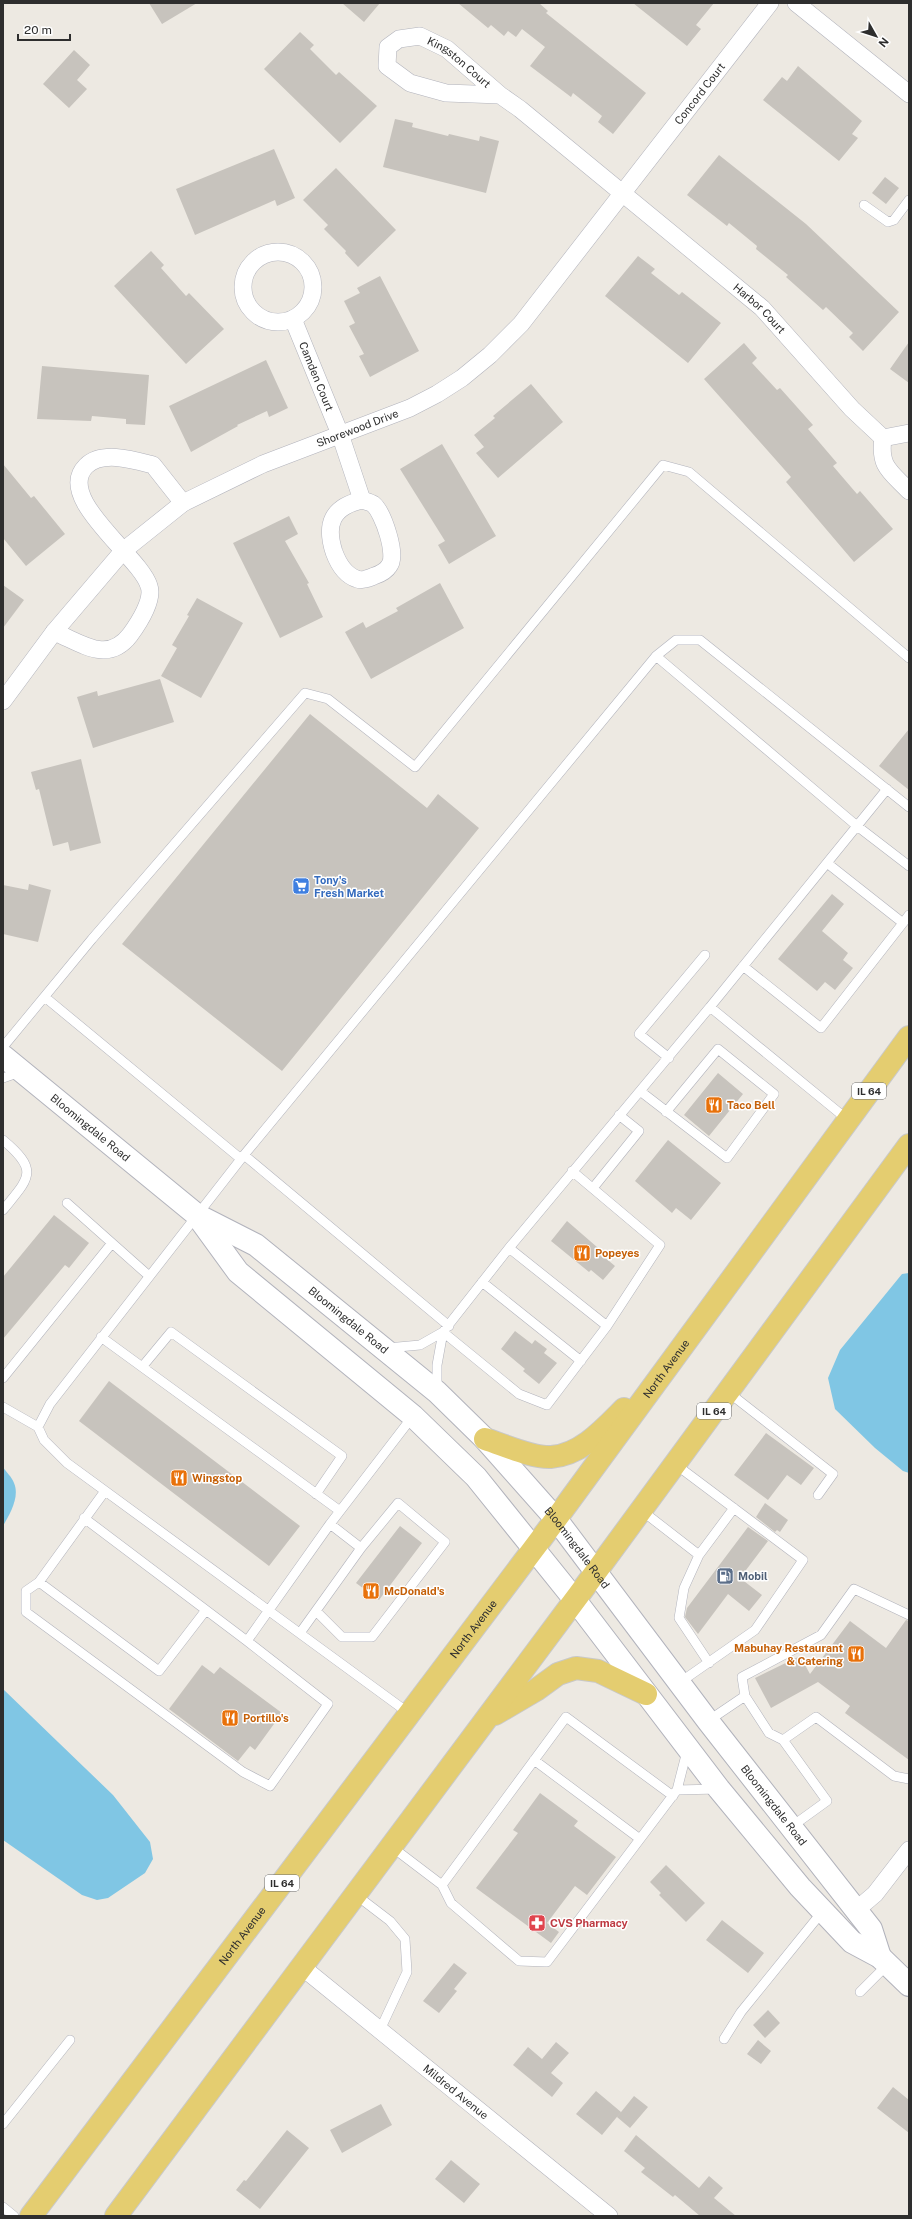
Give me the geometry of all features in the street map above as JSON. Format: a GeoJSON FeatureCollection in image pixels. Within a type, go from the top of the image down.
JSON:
{"type":"FeatureCollection","features":[{"type":"Feature","properties":{"kind":"main road","name":"North Avenue"},"geometry":{"type":"LineString","coordinates":[[31,2216],[534,1549],[909,1036]]}},
{"type":"Feature","properties":{"kind":"main road","name":"IL 64"},"geometry":{"type":"LineString","coordinates":[[116,2216],[487,1719],[909,1145]]}},
{"type":"Feature","properties":{"kind":"main road"},"geometry":{"type":"LineString","coordinates":[[485,1440],[544,1456],[573,1452],[605,1428],[667,1368]]}},
{"type":"Feature","properties":{"kind":"main road"},"geometry":{"type":"LineString","coordinates":[[487,1719],[536,1690],[558,1674],[576,1668],[598,1672],[646,1694]]}},
{"type":"Feature","properties":{"kind":"street","name":"Concord Court"},"geometry":{"type":"LineString","coordinates":[[625,189],[770,3]]}},
{"type":"Feature","properties":{"kind":"street"},"geometry":{"type":"LineString","coordinates":[[796,3],[909,94]]}},
{"type":"Feature","properties":{"kind":"street","name":"Kingston Court"},"geometry":{"type":"LineString","coordinates":[[500,95],[446,93],[410,83],[386,66],[388,46],[399,39],[420,36],[447,49],[500,95],[625,189]]}},
{"type":"Feature","properties":{"kind":"street","name":"Shorewood Drive"},"geometry":{"type":"LineString","coordinates":[[3,701],[54,632],[123,551],[182,503],[263,464],[424,402],[462,378],[490,355],[521,324],[625,189]]}},
{"type":"Feature","properties":{"kind":"street","name":"Harbor Court"},"geometry":{"type":"LineString","coordinates":[[625,189],[762,308],[852,409],[883,438]]}},
{"type":"Feature","properties":{"kind":"street"},"geometry":{"type":"LineString","coordinates":[[284,252],[304,262],[313,282],[309,304],[293,320],[271,322],[252,312],[242,292],[246,270],[262,255],[284,252]]}},
{"type":"Feature","properties":{"kind":"street","name":"Camden Court"},"geometry":{"type":"LineString","coordinates":[[293,320],[340,434],[362,500]]}},
{"type":"Feature","properties":{"kind":"street"},"geometry":{"type":"LineString","coordinates":[[909,433],[883,438],[881,455],[889,470],[909,490]]}},
{"type":"Feature","properties":{"kind":"street"},"geometry":{"type":"LineString","coordinates":[[54,632],[72,639],[83,647],[102,651],[115,647],[128,637],[147,606],[150,587],[142,572],[100,525],[79,487],[81,471],[88,464],[97,460],[114,457],[153,465],[182,503]]}},
{"type":"Feature","properties":{"kind":"street"},"geometry":{"type":"LineString","coordinates":[[362,500],[373,504],[379,511],[393,549],[393,557],[390,566],[382,573],[358,580],[347,573],[338,562],[329,535],[331,523],[344,506],[362,500]]}},
{"type":"Feature","properties":{"kind":"street","name":"Bloomingdale Road"},"geometry":{"type":"LineString","coordinates":[[3,1056],[12,1075],[196,1215],[256,1244],[437,1392],[485,1440],[556,1519],[679,1683],[855,1911],[871,1929],[884,1960]]}},
{"type":"Feature","properties":{"kind":"street","name":"Bloomingdale Road"},"geometry":{"type":"LineString","coordinates":[[196,1215],[238,1272],[413,1416],[476,1477],[575,1600],[719,1789],[822,1912],[852,1942],[884,1960],[909,1985]]}},
{"type":"Feature","properties":{"kind":"street"},"geometry":{"type":"LineString","coordinates":[[855,1911],[874,1894],[909,1850]]}},
{"type":"Feature","properties":{"kind":"street","name":"Mildred Avenue"},"geometry":{"type":"LineString","coordinates":[[302,1967],[609,2216]]}},
{"type":"Feature","properties":{"kind":"lane"},"geometry":{"type":"LineString","coordinates":[[864,205],[888,222],[894,220],[909,200]]}},
{"type":"Feature","properties":{"kind":"lane"},"geometry":{"type":"LineString","coordinates":[[3,1047],[46,998],[92,939],[305,693],[328,699],[414,767],[663,465],[688,472],[909,658]]}},
{"type":"Feature","properties":{"kind":"lane"},"geometry":{"type":"LineString","coordinates":[[38,1427],[50,1404],[148,1276],[243,1157],[656,656],[676,640],[700,640],[909,807]]}},
{"type":"Feature","properties":{"kind":"lane"},"geometry":{"type":"LineString","coordinates":[[656,656],[857,826],[909,866]]}},
{"type":"Feature","properties":{"kind":"lane"},"geometry":{"type":"LineString","coordinates":[[384,1348],[420,1345],[446,1329],[509,1248],[619,1115],[669,1058],[887,789]]}},
{"type":"Feature","properties":{"kind":"lane"},"geometry":{"type":"LineString","coordinates":[[827,863],[903,922]]}},
{"type":"Feature","properties":{"kind":"lane"},"geometry":{"type":"LineString","coordinates":[[743,966],[821,1028],[909,915]]}},
{"type":"Feature","properties":{"kind":"lane"},"geometry":{"type":"LineString","coordinates":[[669,1058],[639,1034],[705,955]]}},
{"type":"Feature","properties":{"kind":"lane"},"geometry":{"type":"LineString","coordinates":[[46,998],[243,1157],[446,1329],[519,1394],[547,1405],[607,1326],[660,1245],[572,1172]]}},
{"type":"Feature","properties":{"kind":"lane"},"geometry":{"type":"LineString","coordinates":[[710,1007],[848,1120]]}},
{"type":"Feature","properties":{"kind":"lane"},"geometry":{"type":"LineString","coordinates":[[640,1091],[666,1112],[727,1158],[774,1094],[718,1049],[666,1112]]}},
{"type":"Feature","properties":{"kind":"lane"},"geometry":{"type":"LineString","coordinates":[[593,1188],[639,1131],[619,1115]]}},
{"type":"Feature","properties":{"kind":"lane"},"geometry":{"type":"LineString","coordinates":[[3,1140],[20,1155],[27,1167],[26,1178],[22,1188],[3,1210]]}},
{"type":"Feature","properties":{"kind":"lane"},"geometry":{"type":"LineString","coordinates":[[66,1203],[148,1276]]}},
{"type":"Feature","properties":{"kind":"lane"},"geometry":{"type":"LineString","coordinates":[[3,1378],[112,1243]]}},
{"type":"Feature","properties":{"kind":"lane"},"geometry":{"type":"LineString","coordinates":[[509,1248],[607,1326]]}},
{"type":"Feature","properties":{"kind":"lane"},"geometry":{"type":"LineString","coordinates":[[482,1282],[581,1361]]}},
{"type":"Feature","properties":{"kind":"lane"},"geometry":{"type":"LineString","coordinates":[[437,1392],[437,1365],[446,1329]]}},
{"type":"Feature","properties":{"kind":"lane"},"geometry":{"type":"LineString","coordinates":[[142,1368],[171,1332],[196,1350],[342,1456],[316,1494]]}},
{"type":"Feature","properties":{"kind":"lane"},"geometry":{"type":"LineString","coordinates":[[101,1338],[340,1511]]}},
{"type":"Feature","properties":{"kind":"lane"},"geometry":{"type":"LineString","coordinates":[[728,1392],[833,1474],[818,1495]]}},
{"type":"Feature","properties":{"kind":"lane"},"geometry":{"type":"LineString","coordinates":[[3,1406],[38,1427],[44,1440],[67,1463],[410,1714]]}},
{"type":"Feature","properties":{"kind":"lane"},"geometry":{"type":"LineString","coordinates":[[247,1641],[330,1524],[413,1416]]}},
{"type":"Feature","properties":{"kind":"lane"},"geometry":{"type":"LineString","coordinates":[[675,1464],[803,1560],[755,1630],[679,1683]]}},
{"type":"Feature","properties":{"kind":"lane"},"geometry":{"type":"LineString","coordinates":[[84,1518],[328,1704],[270,1786],[243,1772],[26,1612],[26,1591],[39,1582],[84,1518],[105,1491]]}},
{"type":"Feature","properties":{"kind":"lane"},"geometry":{"type":"LineString","coordinates":[[300,1633],[361,1548],[398,1503],[445,1542],[372,1637],[342,1637],[316,1611]]}},
{"type":"Feature","properties":{"kind":"lane"},"geometry":{"type":"LineString","coordinates":[[709,1663],[679,1618],[684,1588],[699,1555],[734,1508]]}},
{"type":"Feature","properties":{"kind":"lane"},"geometry":{"type":"LineString","coordinates":[[641,1510],[699,1555]]}},
{"type":"Feature","properties":{"kind":"lane"},"geometry":{"type":"LineString","coordinates":[[330,1524],[361,1548]]}},
{"type":"Feature","properties":{"kind":"lane"},"geometry":{"type":"LineString","coordinates":[[39,1582],[159,1671],[206,1610]]}},
{"type":"Feature","properties":{"kind":"lane"},"geometry":{"type":"LineString","coordinates":[[790,1827],[827,1801],[783,1740],[769,1733],[745,1696],[742,1677],[820,1635],[854,1589],[909,1615]]}},
{"type":"Feature","properties":{"kind":"lane"},"geometry":{"type":"LineString","coordinates":[[708,1720],[745,1696]]}},
{"type":"Feature","properties":{"kind":"lane"},"geometry":{"type":"LineString","coordinates":[[442,1885],[566,1717],[675,1793],[719,1789]]}},
{"type":"Feature","properties":{"kind":"lane"},"geometry":{"type":"LineString","coordinates":[[783,1740],[816,1717],[894,1776],[909,1779]]}},
{"type":"Feature","properties":{"kind":"lane"},"geometry":{"type":"LineString","coordinates":[[392,1847],[442,1885],[451,1903],[519,1961],[547,1962],[675,1793],[688,1748]]}},
{"type":"Feature","properties":{"kind":"lane"},"geometry":{"type":"LineString","coordinates":[[534,1760],[640,1839]]}},
{"type":"Feature","properties":{"kind":"lane"},"geometry":{"type":"LineString","coordinates":[[356,1895],[390,1921],[405,1939],[407,1972],[380,2030]]}},
{"type":"Feature","properties":{"kind":"lane"},"geometry":{"type":"LineString","coordinates":[[724,2039],[741,2012],[822,1912]]}},
{"type":"Feature","properties":{"kind":"lane"},"geometry":{"type":"LineString","coordinates":[[860,1992],[884,1960]]}},
{"type":"Feature","properties":{"kind":"lane"},"geometry":{"type":"LineString","coordinates":[[3,2124],[70,2040]]}},
{"type":"Feature","properties":{"kind":"lane"},"geometry":{"type":"LineString","coordinates":[[3,2207],[14,2216]]}},
{"type":"Feature","properties":{"kind":"water"},"geometry":{"type":"Polygon","coordinates":[[[909,1273],[909,1473],[903,1471],[875,1448],[835,1409],[828,1378],[840,1350],[902,1274],[909,1273]]]}},
{"type":"Feature","properties":{"kind":"water"},"geometry":{"type":"Polygon","coordinates":[[[3,1467],[13,1481],[16,1488],[16,1494],[9,1516],[3,1526],[3,1467]]]}},
{"type":"Feature","properties":{"kind":"water"},"geometry":{"type":"Polygon","coordinates":[[[3,1689],[113,1795],[150,1842],[153,1859],[145,1873],[108,1898],[97,1900],[82,1895],[3,1840],[3,1689]]]}},
{"type":"Feature","properties":{"kind":"building"},"geometry":{"type":"Polygon","coordinates":[[[149,3],[197,3],[162,24],[149,3]]]}},
{"type":"Feature","properties":{"kind":"building"},"geometry":{"type":"Polygon","coordinates":[[[342,3],[380,3],[364,22],[342,3]]]}},
{"type":"Feature","properties":{"kind":"building"},"geometry":{"type":"Polygon","coordinates":[[[458,3],[539,3],[548,11],[546,13],[646,93],[613,134],[598,122],[602,116],[573,93],[571,97],[530,66],[545,47],[522,29],[516,37],[508,31],[504,36],[491,25],[488,28],[458,3]]]}},
{"type":"Feature","properties":{"kind":"building"},"geometry":{"type":"Polygon","coordinates":[[[633,3],[714,3],[696,25],[701,29],[687,46],[633,3]]]}},
{"type":"Feature","properties":{"kind":"building"},"geometry":{"type":"Polygon","coordinates":[[[300,32],[314,45],[310,49],[336,75],[339,72],[377,106],[340,143],[264,69],[300,32]]]}},
{"type":"Feature","properties":{"kind":"building"},"geometry":{"type":"Polygon","coordinates":[[[74,50],[90,65],[77,80],[87,89],[69,108],[43,84],[74,50]]]}},
{"type":"Feature","properties":{"kind":"building"},"geometry":{"type":"Polygon","coordinates":[[[798,66],[862,121],[852,134],[858,138],[839,161],[763,100],[782,77],[787,81],[798,66]]]}},
{"type":"Feature","properties":{"kind":"building"},"geometry":{"type":"Polygon","coordinates":[[[395,119],[413,123],[412,127],[448,136],[449,134],[479,141],[480,136],[499,141],[486,193],[383,167],[395,119]]]}},
{"type":"Feature","properties":{"kind":"building"},"geometry":{"type":"Polygon","coordinates":[[[274,149],[295,198],[277,206],[275,200],[195,235],[176,189],[274,149]]]}},
{"type":"Feature","properties":{"kind":"building"},"geometry":{"type":"Polygon","coordinates":[[[719,155],[806,224],[899,312],[863,351],[849,337],[853,333],[826,307],[823,310],[786,277],[788,275],[756,249],[757,246],[729,223],[727,226],[687,195],[719,155]]]}},
{"type":"Feature","properties":{"kind":"building"},"geometry":{"type":"Polygon","coordinates":[[[336,168],[396,230],[358,267],[345,253],[346,251],[324,229],[328,225],[303,200],[336,168]]]}},
{"type":"Feature","properties":{"kind":"building"},"geometry":{"type":"Polygon","coordinates":[[[885,177],[899,188],[886,204],[872,193],[885,177]]]}},
{"type":"Feature","properties":{"kind":"building"},"geometry":{"type":"Polygon","coordinates":[[[151,251],[164,265],[161,268],[186,296],[189,293],[224,329],[186,364],[114,286],[151,251]]]}},
{"type":"Feature","properties":{"kind":"building"},"geometry":{"type":"Polygon","coordinates":[[[638,256],[655,269],[651,273],[679,295],[682,292],[721,323],[688,363],[605,296],[638,256]]]}},
{"type":"Feature","properties":{"kind":"building"},"geometry":{"type":"Polygon","coordinates":[[[380,276],[419,351],[370,377],[359,356],[364,354],[349,326],[355,323],[344,301],[360,293],[357,288],[380,276]]]}},
{"type":"Feature","properties":{"kind":"building"},"geometry":{"type":"Polygon","coordinates":[[[909,342],[909,383],[890,369],[909,342]]]}},
{"type":"Feature","properties":{"kind":"building"},"geometry":{"type":"Polygon","coordinates":[[[744,343],[757,358],[752,363],[777,390],[780,388],[813,425],[808,429],[837,463],[833,466],[857,494],[860,491],[893,529],[854,562],[786,482],[791,477],[704,379],[744,343]]]}},
{"type":"Feature","properties":{"kind":"building"},"geometry":{"type":"Polygon","coordinates":[[[266,360],[288,408],[269,417],[267,411],[237,425],[238,426],[191,452],[169,406],[266,360]]]}},
{"type":"Feature","properties":{"kind":"building"},"geometry":{"type":"Polygon","coordinates":[[[42,366],[149,375],[145,425],[126,424],[126,419],[92,416],[91,421],[37,419],[42,366]]]}},
{"type":"Feature","properties":{"kind":"building"},"geometry":{"type":"Polygon","coordinates":[[[531,384],[563,422],[498,478],[476,453],[484,447],[474,435],[495,418],[493,416],[531,384]]]}},
{"type":"Feature","properties":{"kind":"building"},"geometry":{"type":"Polygon","coordinates":[[[442,444],[496,536],[449,564],[438,545],[445,541],[400,469],[442,444]]]}},
{"type":"Feature","properties":{"kind":"building"},"geometry":{"type":"Polygon","coordinates":[[[3,464],[31,498],[34,496],[65,534],[26,566],[3,538],[3,464]]]}},
{"type":"Feature","properties":{"kind":"building"},"geometry":{"type":"Polygon","coordinates":[[[289,516],[298,534],[285,541],[309,583],[307,584],[323,617],[280,638],[233,543],[289,516]]]}},
{"type":"Feature","properties":{"kind":"building"},"geometry":{"type":"Polygon","coordinates":[[[440,583],[464,628],[371,679],[345,632],[363,622],[366,628],[398,611],[396,608],[440,583]]]}},
{"type":"Feature","properties":{"kind":"building"},"geometry":{"type":"Polygon","coordinates":[[[3,585],[24,600],[3,628],[3,585]]]}},
{"type":"Feature","properties":{"kind":"building"},"geometry":{"type":"Polygon","coordinates":[[[197,598],[243,623],[201,698],[161,676],[177,648],[172,645],[189,616],[187,615],[197,598]]]}},
{"type":"Feature","properties":{"kind":"building"},"geometry":{"type":"Polygon","coordinates":[[[160,679],[174,722],[93,748],[77,697],[97,691],[98,696],[160,679]]]}},
{"type":"Feature","properties":{"kind":"building","name":"Tony's Fresh Market"},"geometry":{"type":"Polygon","coordinates":[[[310,714],[427,808],[438,794],[479,828],[282,1071],[122,944],[310,714]]]}},
{"type":"Feature","properties":{"kind":"building"},"geometry":{"type":"Polygon","coordinates":[[[909,729],[909,790],[879,766],[909,729]]]}},
{"type":"Feature","properties":{"kind":"building"},"geometry":{"type":"Polygon","coordinates":[[[81,759],[101,843],[70,851],[68,842],[53,846],[39,789],[36,790],[31,772],[81,759]]]}},
{"type":"Feature","properties":{"kind":"building"},"geometry":{"type":"Polygon","coordinates":[[[29,884],[51,890],[38,942],[3,934],[3,885],[28,890],[29,884]]]}},
{"type":"Feature","properties":{"kind":"building"},"geometry":{"type":"Polygon","coordinates":[[[832,894],[844,904],[822,931],[848,953],[843,960],[853,968],[835,990],[825,982],[817,991],[778,959],[832,894]]]}},
{"type":"Feature","properties":{"kind":"building","name":"Taco Bell"},"geometry":{"type":"Polygon","coordinates":[[[718,1073],[743,1094],[709,1136],[684,1115],[718,1073]]]}},
{"type":"Feature","properties":{"kind":"building"},"geometry":{"type":"Polygon","coordinates":[[[668,1140],[721,1183],[691,1220],[676,1208],[672,1213],[635,1181],[668,1140]]]}},
{"type":"Feature","properties":{"kind":"building"},"geometry":{"type":"Polygon","coordinates":[[[54,1215],[89,1243],[69,1268],[65,1265],[3,1339],[3,1277],[54,1215]]]}},
{"type":"Feature","properties":{"kind":"building"},"geometry":{"type":"Polygon","coordinates":[[[567,1221],[605,1254],[603,1256],[615,1266],[603,1280],[591,1270],[589,1272],[551,1241],[567,1221]]]}},
{"type":"Feature","properties":{"kind":"building"},"geometry":{"type":"Polygon","coordinates":[[[515,1331],[532,1344],[535,1340],[547,1349],[544,1353],[557,1363],[539,1384],[523,1371],[525,1369],[501,1349],[515,1331]]]}},
{"type":"Feature","properties":{"kind":"building"},"geometry":{"type":"Polygon","coordinates":[[[109,1381],[300,1526],[269,1566],[79,1421],[109,1381]]]}},
{"type":"Feature","properties":{"kind":"building"},"geometry":{"type":"Polygon","coordinates":[[[766,1433],[814,1468],[801,1485],[787,1475],[768,1500],[734,1475],[766,1433]]]}},
{"type":"Feature","properties":{"kind":"building"},"geometry":{"type":"Polygon","coordinates":[[[765,1503],[788,1520],[780,1532],[777,1530],[775,1532],[756,1517],[765,1503]]]}},
{"type":"Feature","properties":{"kind":"building"},"geometry":{"type":"Polygon","coordinates":[[[400,1526],[422,1543],[379,1600],[356,1583],[400,1526]]]}},
{"type":"Feature","properties":{"kind":"building"},"geometry":{"type":"Polygon","coordinates":[[[748,1527],[768,1541],[740,1578],[762,1595],[749,1611],[728,1594],[698,1634],[685,1617],[687,1608],[748,1527]]]}},
{"type":"Feature","properties":{"kind":"building"},"geometry":{"type":"Polygon","coordinates":[[[906,1620],[909,1621],[909,1760],[845,1713],[850,1706],[818,1682],[771,1708],[755,1678],[800,1656],[810,1674],[850,1621],[886,1648],[906,1620]]]}},
{"type":"Feature","properties":{"kind":"building","name":"Portillo's"},"geometry":{"type":"Polygon","coordinates":[[[202,1665],[214,1674],[220,1667],[282,1713],[255,1750],[250,1746],[238,1761],[169,1709],[202,1665]]]}},
{"type":"Feature","properties":{"kind":"building","name":"CVS Pharmacy"},"geometry":{"type":"Polygon","coordinates":[[[540,1793],[578,1821],[574,1826],[616,1857],[587,1895],[575,1886],[547,1923],[559,1932],[551,1943],[476,1888],[518,1833],[513,1830],[540,1793]]]}},
{"type":"Feature","properties":{"kind":"building"},"geometry":{"type":"Polygon","coordinates":[[[666,1865],[705,1903],[686,1922],[659,1895],[661,1893],[650,1882],[666,1865]]]}},
{"type":"Feature","properties":{"kind":"building"},"geometry":{"type":"Polygon","coordinates":[[[722,1920],[764,1953],[748,1973],[706,1940],[722,1920]]]}},
{"type":"Feature","properties":{"kind":"building"},"geometry":{"type":"Polygon","coordinates":[[[454,1963],[467,1973],[454,1989],[457,1991],[439,2013],[423,2001],[454,1963]]]}},
{"type":"Feature","properties":{"kind":"building"},"geometry":{"type":"Polygon","coordinates":[[[768,2010],[780,2023],[765,2038],[753,2025],[768,2010]]]}},
{"type":"Feature","properties":{"kind":"building"},"geometry":{"type":"Polygon","coordinates":[[[758,2040],[771,2051],[761,2064],[747,2054],[758,2040]]]}},
{"type":"Feature","properties":{"kind":"building"},"geometry":{"type":"Polygon","coordinates":[[[556,2042],[569,2053],[551,2073],[563,2083],[552,2097],[513,2065],[528,2047],[542,2059],[556,2042]]]}},
{"type":"Feature","properties":{"kind":"building"},"geometry":{"type":"Polygon","coordinates":[[[893,2087],[909,2100],[909,2133],[877,2108],[893,2087]]]}},
{"type":"Feature","properties":{"kind":"building"},"geometry":{"type":"Polygon","coordinates":[[[596,2091],[621,2112],[602,2135],[576,2114],[596,2091]]]}},
{"type":"Feature","properties":{"kind":"building"},"geometry":{"type":"Polygon","coordinates":[[[634,2096],[648,2107],[630,2128],[617,2117],[634,2096]]]}},
{"type":"Feature","properties":{"kind":"building"},"geometry":{"type":"Polygon","coordinates":[[[381,2104],[392,2125],[342,2153],[330,2130],[381,2104]]]}},
{"type":"Feature","properties":{"kind":"building"},"geometry":{"type":"Polygon","coordinates":[[[287,2130],[309,2148],[260,2209],[236,2190],[244,2180],[246,2181],[287,2130]]]}},
{"type":"Feature","properties":{"kind":"building"},"geometry":{"type":"Polygon","coordinates":[[[636,2135],[699,2188],[709,2176],[723,2188],[714,2198],[736,2216],[700,2216],[675,2195],[673,2197],[641,2172],[645,2168],[624,2151],[636,2135]]]}},
{"type":"Feature","properties":{"kind":"building"},"geometry":{"type":"Polygon","coordinates":[[[451,2160],[480,2184],[464,2203],[435,2179],[451,2160]]]}},
{"type":"Feature","properties":{"kind":"place","name":"Tony's Fresh Market"},"geometry":{"type":"Point","coordinates":[301,886]}},
{"type":"Feature","properties":{"kind":"place","name":"Taco Bell"},"geometry":{"type":"Point","coordinates":[714,1105]}},
{"type":"Feature","properties":{"kind":"place","name":"Popeyes"},"geometry":{"type":"Point","coordinates":[582,1253]}},
{"type":"Feature","properties":{"kind":"place","name":"Wingstop"},"geometry":{"type":"Point","coordinates":[179,1478]}},
{"type":"Feature","properties":{"kind":"place","name":"Mobil"},"geometry":{"type":"Point","coordinates":[725,1576]}},
{"type":"Feature","properties":{"kind":"place","name":"McDonald's"},"geometry":{"type":"Point","coordinates":[371,1591]}},
{"type":"Feature","properties":{"kind":"place","name":"Mabuhay Restaurant & Catering"},"geometry":{"type":"Point","coordinates":[856,1654]}},
{"type":"Feature","properties":{"kind":"place","name":"Portillo's"},"geometry":{"type":"Point","coordinates":[230,1718]}},
{"type":"Feature","properties":{"kind":"place","name":"CVS Pharmacy"},"geometry":{"type":"Point","coordinates":[537,1923]}}]}
